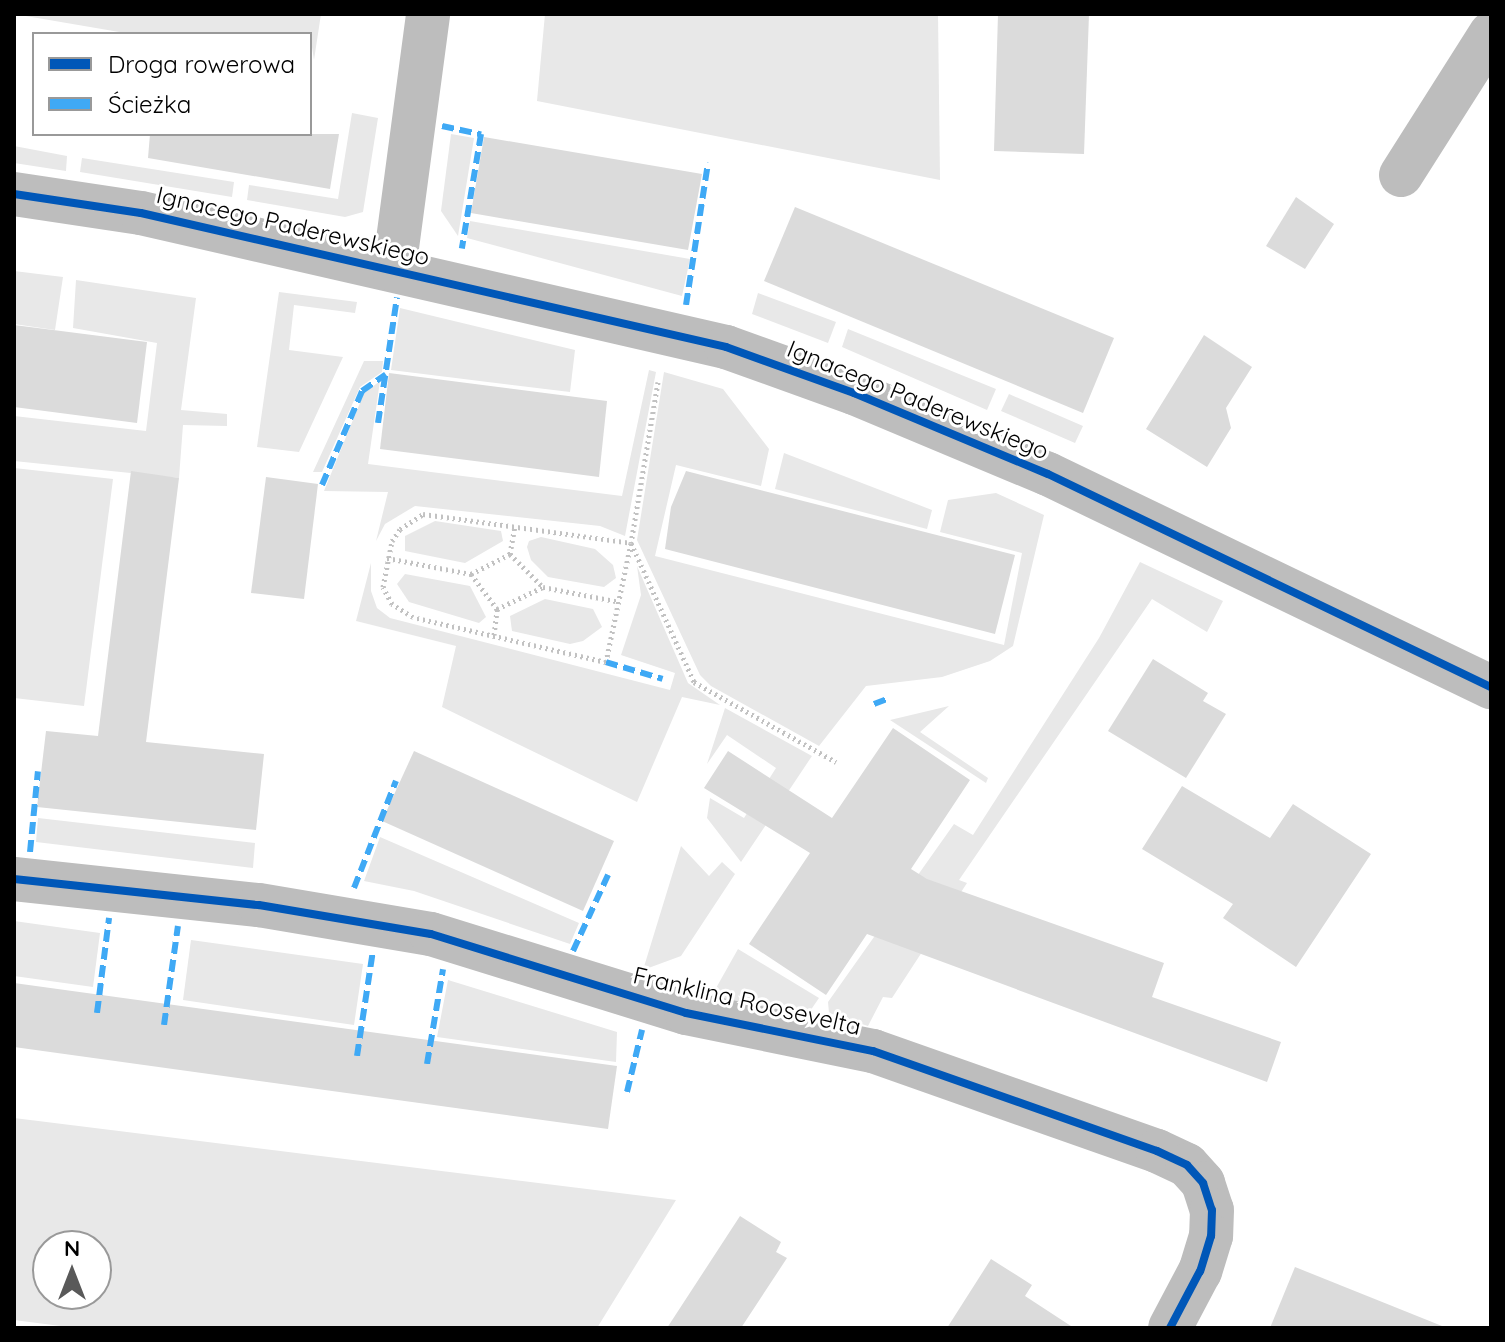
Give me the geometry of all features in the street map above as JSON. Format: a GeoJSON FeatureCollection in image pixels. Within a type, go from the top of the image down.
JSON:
{"type":"FeatureCollection","features":[{"type":"Feature","properties":{"kind":"street"},"geometry":{"type":"LineString","coordinates":[[394,270],[428,14]]}},
{"type":"Feature","properties":{"kind":"street"},"geometry":{"type":"LineString","coordinates":[[1401,175],[1491,33]]}},
{"type":"Feature","properties":{"kind":"street","name":"Ignacego Paderewskiego"},"geometry":{"type":"LineString","coordinates":[[14,194],[141,213],[696,339],[854,393],[1048,474],[1491,687]]}},
{"type":"Feature","properties":{"kind":"street","name":"Franklina Roosevelta"},"geometry":{"type":"LineString","coordinates":[[14,879],[259,905],[431,934],[686,1013],[873,1051],[1157,1151],[1187,1165],[1203,1183],[1212,1210],[1211,1236],[1200,1271],[1170,1328]]}},
{"type":"Feature","properties":{"kind":"path"},"geometry":{"type":"LineString","coordinates":[[631,543],[423,514],[400,529],[387,558],[383,587],[392,604],[413,617],[606,662],[631,543],[659,377]]}},
{"type":"Feature","properties":{"kind":"path"},"geometry":{"type":"LineString","coordinates":[[510,554],[515,527]]}},
{"type":"Feature","properties":{"kind":"path"},"geometry":{"type":"LineString","coordinates":[[631,543],[694,682],[836,762]]}},
{"type":"Feature","properties":{"kind":"path"},"geometry":{"type":"LineString","coordinates":[[510,554],[543,587],[620,602]]}},
{"type":"Feature","properties":{"kind":"path"},"geometry":{"type":"LineString","coordinates":[[387,558],[471,574],[510,554]]}},
{"type":"Feature","properties":{"kind":"path"},"geometry":{"type":"LineString","coordinates":[[471,574],[497,609],[494,635]]}},
{"type":"Feature","properties":{"kind":"path"},"geometry":{"type":"LineString","coordinates":[[497,609],[543,587]]}},
{"type":"Feature","properties":{"kind":"shaded area"},"geometry":{"type":"Polygon","coordinates":[[[14,14],[321,14],[314,60],[312,32],[119,32],[14,14]]]}},
{"type":"Feature","properties":{"kind":"shaded area"},"geometry":{"type":"Polygon","coordinates":[[[545,14],[938,14],[940,180],[537,101],[545,14]]]}},
{"type":"Feature","properties":{"kind":"shaded area"},"geometry":{"type":"Polygon","coordinates":[[[352,113],[378,118],[363,212],[345,217],[247,200],[249,185],[338,199],[352,113]]]}},
{"type":"Feature","properties":{"kind":"shaded area"},"geometry":{"type":"Polygon","coordinates":[[[451,134],[474,138],[458,236],[441,211],[451,134]]]}},
{"type":"Feature","properties":{"kind":"shaded area"},"geometry":{"type":"Polygon","coordinates":[[[14,146],[67,156],[66,171],[14,163],[14,146]]]}},
{"type":"Feature","properties":{"kind":"shaded area"},"geometry":{"type":"Polygon","coordinates":[[[82,158],[234,182],[232,197],[80,172],[82,158]]]}},
{"type":"Feature","properties":{"kind":"shaded area"},"geometry":{"type":"Polygon","coordinates":[[[470,221],[690,259],[682,296],[467,238],[470,221]]]}},
{"type":"Feature","properties":{"kind":"shaded area"},"geometry":{"type":"Polygon","coordinates":[[[14,271],[63,277],[55,330],[14,324],[14,271]]]}},
{"type":"Feature","properties":{"kind":"shaded area"},"geometry":{"type":"Polygon","coordinates":[[[76,280],[196,298],[181,410],[227,414],[227,426],[183,425],[179,478],[14,461],[14,416],[146,431],[157,343],[73,328],[76,280]]]}},
{"type":"Feature","properties":{"kind":"shaded area"},"geometry":{"type":"Polygon","coordinates":[[[279,292],[357,302],[355,313],[294,305],[289,350],[343,357],[299,452],[257,447],[279,292]]]}},
{"type":"Feature","properties":{"kind":"shaded area"},"geometry":{"type":"Polygon","coordinates":[[[758,293],[836,322],[828,343],[752,314],[758,293]]]}},
{"type":"Feature","properties":{"kind":"shaded area"},"geometry":{"type":"Polygon","coordinates":[[[400,308],[575,350],[570,392],[391,370],[400,308]]]}},
{"type":"Feature","properties":{"kind":"shaded area"},"geometry":{"type":"Polygon","coordinates":[[[848,329],[996,389],[987,410],[842,347],[848,329]]]}},
{"type":"Feature","properties":{"kind":"shaded area"},"geometry":{"type":"Polygon","coordinates":[[[364,361],[383,361],[382,372],[360,387],[322,472],[313,472],[364,361]]]}},
{"type":"Feature","properties":{"kind":"shaded area"},"geometry":{"type":"Polygon","coordinates":[[[649,370],[656,372],[625,536],[600,526],[415,506],[385,524],[376,541],[388,492],[324,491],[364,393],[380,381],[368,464],[622,496],[649,370]]]}},
{"type":"Feature","properties":{"kind":"shaded area"},"geometry":{"type":"Polygon","coordinates":[[[664,372],[723,389],[769,449],[761,486],[676,465],[655,556],[1004,645],[1022,553],[940,532],[948,500],[996,493],[1044,515],[1013,646],[990,661],[942,677],[866,686],[819,746],[711,686],[700,675],[637,540],[664,372]]]}},
{"type":"Feature","properties":{"kind":"shaded area"},"geometry":{"type":"Polygon","coordinates":[[[1009,394],[1083,426],[1075,443],[1001,411],[1009,394]]]}},
{"type":"Feature","properties":{"kind":"shaded area"},"geometry":{"type":"Polygon","coordinates":[[[784,453],[932,510],[927,529],[775,489],[784,453]]]}},
{"type":"Feature","properties":{"kind":"shaded area"},"geometry":{"type":"Polygon","coordinates":[[[14,468],[113,479],[84,706],[14,698],[14,468]]]}},
{"type":"Feature","properties":{"kind":"shaded area"},"geometry":{"type":"Polygon","coordinates":[[[435,521],[501,531],[503,541],[465,563],[405,551],[405,536],[435,521]]]}},
{"type":"Feature","properties":{"kind":"shaded area"},"geometry":{"type":"Polygon","coordinates":[[[541,537],[595,549],[613,565],[616,578],[604,587],[548,577],[531,560],[527,547],[529,541],[541,537]]]}},
{"type":"Feature","properties":{"kind":"shaded area"},"geometry":{"type":"Polygon","coordinates":[[[1140,562],[1223,601],[1207,632],[1152,599],[959,880],[967,883],[892,998],[883,997],[868,1026],[829,1013],[828,1002],[954,824],[973,835],[1099,638],[1140,562]]]}},
{"type":"Feature","properties":{"kind":"shaded area"},"geometry":{"type":"Polygon","coordinates":[[[371,563],[371,591],[377,608],[390,618],[670,690],[675,673],[621,655],[641,595],[637,566],[688,683],[720,705],[682,697],[637,802],[442,707],[456,646],[356,621],[371,563]]]}},
{"type":"Feature","properties":{"kind":"shaded area"},"geometry":{"type":"Polygon","coordinates":[[[405,574],[470,586],[486,617],[479,623],[409,602],[397,584],[405,574]]]}},
{"type":"Feature","properties":{"kind":"shaded area"},"geometry":{"type":"Polygon","coordinates":[[[545,599],[593,609],[602,627],[583,641],[570,644],[512,631],[510,616],[545,599]]]}},
{"type":"Feature","properties":{"kind":"shaded area"},"geometry":{"type":"Polygon","coordinates":[[[949,706],[920,732],[988,778],[986,783],[890,720],[949,706]]]}},
{"type":"Feature","properties":{"kind":"shaded area"},"geometry":{"type":"Polygon","coordinates":[[[725,708],[812,756],[741,862],[707,818],[710,798],[744,818],[776,768],[727,735],[707,764],[725,708]]]}},
{"type":"Feature","properties":{"kind":"shaded area"},"geometry":{"type":"Polygon","coordinates":[[[38,818],[255,843],[253,868],[36,842],[38,818]]]}},
{"type":"Feature","properties":{"kind":"shaded area"},"geometry":{"type":"Polygon","coordinates":[[[380,837],[579,923],[570,944],[414,891],[364,881],[380,837]]]}},
{"type":"Feature","properties":{"kind":"shaded area"},"geometry":{"type":"Polygon","coordinates":[[[681,846],[709,876],[722,862],[735,874],[681,956],[643,970],[681,846]]]}},
{"type":"Feature","properties":{"kind":"shaded area"},"geometry":{"type":"Polygon","coordinates":[[[14,921],[100,933],[93,987],[14,976],[14,921]]]}},
{"type":"Feature","properties":{"kind":"shaded area"},"geometry":{"type":"Polygon","coordinates":[[[191,940],[363,964],[354,1025],[183,1000],[191,940]]]}},
{"type":"Feature","properties":{"kind":"shaded area"},"geometry":{"type":"Polygon","coordinates":[[[738,949],[819,998],[808,1014],[711,997],[738,949]]]}},
{"type":"Feature","properties":{"kind":"shaded area"},"geometry":{"type":"Polygon","coordinates":[[[448,980],[617,1032],[616,1062],[437,1037],[448,980]]]}},
{"type":"Feature","properties":{"kind":"shaded area"},"geometry":{"type":"Polygon","coordinates":[[[14,1118],[676,1200],[597,1328],[76,1328],[14,1320],[14,1118]]]}},
{"type":"Feature","properties":{"kind":"building"},"geometry":{"type":"Polygon","coordinates":[[[998,14],[1089,14],[1084,154],[994,151],[998,14]]]}},
{"type":"Feature","properties":{"kind":"building"},"geometry":{"type":"Polygon","coordinates":[[[339,134],[330,189],[148,158],[150,136],[339,134]]]}},
{"type":"Feature","properties":{"kind":"building"},"geometry":{"type":"Polygon","coordinates":[[[484,137],[702,174],[688,250],[471,213],[484,137]]]}},
{"type":"Feature","properties":{"kind":"building"},"geometry":{"type":"Polygon","coordinates":[[[1296,197],[1334,224],[1305,269],[1266,246],[1296,197]]]}},
{"type":"Feature","properties":{"kind":"building"},"geometry":{"type":"Polygon","coordinates":[[[795,207],[1114,338],[1083,413],[764,281],[795,207]]]}},
{"type":"Feature","properties":{"kind":"building"},"geometry":{"type":"Polygon","coordinates":[[[14,325],[147,342],[137,423],[14,407],[14,325]]]}},
{"type":"Feature","properties":{"kind":"building"},"geometry":{"type":"Polygon","coordinates":[[[1204,335],[1252,367],[1226,408],[1231,428],[1207,467],[1146,429],[1204,335]]]}},
{"type":"Feature","properties":{"kind":"building"},"geometry":{"type":"Polygon","coordinates":[[[389,373],[607,401],[599,477],[380,449],[389,373]]]}},
{"type":"Feature","properties":{"kind":"building"},"geometry":{"type":"Polygon","coordinates":[[[131,471],[179,478],[146,742],[264,754],[256,830],[37,807],[46,731],[98,736],[131,471]]]}},
{"type":"Feature","properties":{"kind":"building"},"geometry":{"type":"Polygon","coordinates":[[[686,471],[1015,555],[995,634],[665,549],[671,507],[686,471]]]}},
{"type":"Feature","properties":{"kind":"building"},"geometry":{"type":"Polygon","coordinates":[[[266,477],[318,484],[304,599],[251,593],[266,477]]]}},
{"type":"Feature","properties":{"kind":"building"},"geometry":{"type":"Polygon","coordinates":[[[1153,659],[1208,693],[1203,701],[1226,714],[1186,778],[1108,731],[1153,659]]]}},
{"type":"Feature","properties":{"kind":"building"},"geometry":{"type":"Polygon","coordinates":[[[893,728],[970,780],[911,869],[927,879],[1164,963],[1152,997],[1281,1042],[1267,1082],[867,934],[826,995],[749,944],[810,853],[704,788],[728,751],[832,818],[893,728]]]}},
{"type":"Feature","properties":{"kind":"building"},"geometry":{"type":"Polygon","coordinates":[[[414,751],[614,841],[583,911],[382,821],[414,751]]]}},
{"type":"Feature","properties":{"kind":"building"},"geometry":{"type":"Polygon","coordinates":[[[1182,786],[1270,838],[1293,804],[1371,854],[1296,967],[1223,918],[1233,904],[1142,849],[1182,786]]]}},
{"type":"Feature","properties":{"kind":"building"},"geometry":{"type":"Polygon","coordinates":[[[14,983],[617,1066],[608,1129],[14,1047],[14,983]]]}},
{"type":"Feature","properties":{"kind":"building"},"geometry":{"type":"Polygon","coordinates":[[[740,1216],[781,1242],[776,1252],[787,1258],[741,1328],[667,1328],[740,1216]]]}},
{"type":"Feature","properties":{"kind":"building"},"geometry":{"type":"Polygon","coordinates":[[[991,1259],[1032,1285],[1025,1296],[1074,1328],[947,1328],[991,1259]]]}},
{"type":"Feature","properties":{"kind":"building"},"geometry":{"type":"Polygon","coordinates":[[[1295,1267],[1442,1326],[1442,1328],[1270,1328],[1295,1267]]]}},
{"type":"Feature","properties":{"kind":"marked path"},"geometry":{"type":"LineString","coordinates":[[442,126],[481,134],[462,248]]}},
{"type":"Feature","properties":{"kind":"marked path"},"geometry":{"type":"LineString","coordinates":[[686,305],[708,163]]}},
{"type":"Feature","properties":{"kind":"marked path"},"geometry":{"type":"LineString","coordinates":[[378,423],[397,297]]}},
{"type":"Feature","properties":{"kind":"marked path"},"geometry":{"type":"LineString","coordinates":[[322,485],[362,391],[386,374]]}},
{"type":"Feature","properties":{"kind":"marked path"},"geometry":{"type":"LineString","coordinates":[[606,662],[663,679]]}},
{"type":"Feature","properties":{"kind":"marked path"},"geometry":{"type":"LineString","coordinates":[[874,704],[887,699]]}},
{"type":"Feature","properties":{"kind":"marked path"},"geometry":{"type":"LineString","coordinates":[[30,852],[38,771]]}},
{"type":"Feature","properties":{"kind":"marked path"},"geometry":{"type":"LineString","coordinates":[[354,888],[396,781]]}},
{"type":"Feature","properties":{"kind":"marked path"},"geometry":{"type":"LineString","coordinates":[[573,951],[608,875]]}},
{"type":"Feature","properties":{"kind":"marked path"},"geometry":{"type":"LineString","coordinates":[[97,1013],[109,918]]}},
{"type":"Feature","properties":{"kind":"marked path"},"geometry":{"type":"LineString","coordinates":[[164,1025],[178,926]]}},
{"type":"Feature","properties":{"kind":"marked path"},"geometry":{"type":"LineString","coordinates":[[357,1056],[373,950]]}},
{"type":"Feature","properties":{"kind":"marked path"},"geometry":{"type":"LineString","coordinates":[[427,1064],[443,969]]}},
{"type":"Feature","properties":{"kind":"marked path"},"geometry":{"type":"LineString","coordinates":[[627,1092],[642,1030]]}},
{"type":"Feature","properties":{"kind":"cycle path"},"geometry":{"type":"LineString","coordinates":[[14,194],[141,213],[726,347],[854,393],[1048,474],[1491,687]]}},
{"type":"Feature","properties":{"kind":"cycle path"},"geometry":{"type":"LineString","coordinates":[[14,879],[259,905],[431,934],[686,1013],[873,1051],[1157,1151],[1187,1165],[1203,1183],[1212,1210],[1211,1236],[1200,1271],[1170,1328]]}}]}
